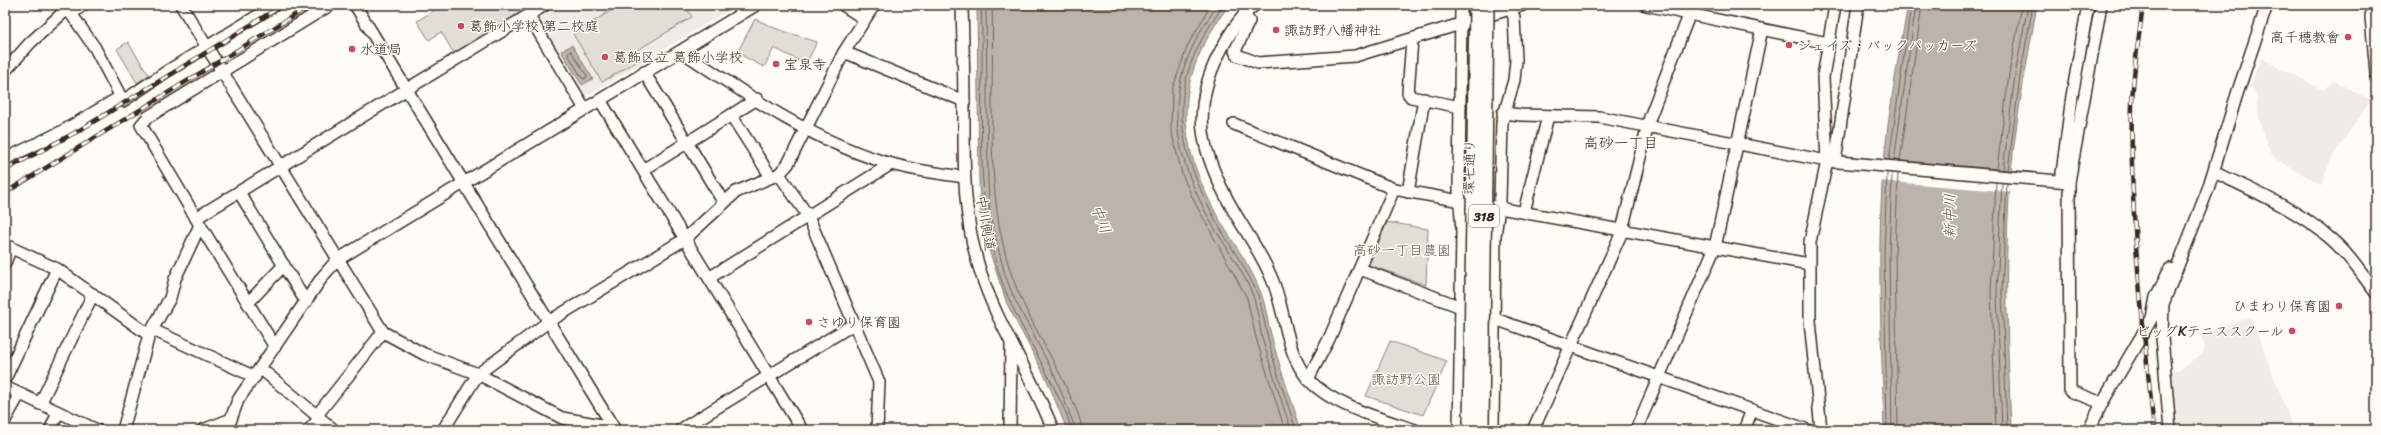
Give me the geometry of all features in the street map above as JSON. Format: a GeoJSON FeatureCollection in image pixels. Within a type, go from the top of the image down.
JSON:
{"type":"FeatureCollection","features":[{"type":"Feature","properties":{"kind":"main road","name":"環七通り"},"geometry":{"type":"LineString","coordinates":[[1476,5],[1476,428]]}},
{"type":"Feature","properties":{"kind":"main road","name":"環七通り"},"geometry":{"type":"LineString","coordinates":[[1476,428],[1487,5]]}},
{"type":"Feature","properties":{"kind":"street"},"geometry":{"type":"LineString","coordinates":[[5,71],[30,43],[68,10],[82,5]]}},
{"type":"Feature","properties":{"kind":"street"},"geometry":{"type":"LineString","coordinates":[[181,5],[383,332],[424,354],[478,374],[562,418],[614,429]]}},
{"type":"Feature","properties":{"kind":"street"},"geometry":{"type":"LineString","coordinates":[[5,159],[63,131],[122,99],[275,5]]}},
{"type":"Feature","properties":{"kind":"street"},"geometry":{"type":"LineString","coordinates":[[275,346],[141,125],[148,118],[330,5]]}},
{"type":"Feature","properties":{"kind":"street"},"geometry":{"type":"LineString","coordinates":[[355,5],[614,429]]}},
{"type":"Feature","properties":{"kind":"street"},"geometry":{"type":"LineString","coordinates":[[123,430],[151,332],[170,298],[175,279],[198,221],[239,192],[280,166],[529,16],[544,5]]}},
{"type":"Feature","properties":{"kind":"street"},"geometry":{"type":"LineString","coordinates":[[843,5],[865,19]]}},
{"type":"Feature","properties":{"kind":"street"},"geometry":{"type":"LineString","coordinates":[[443,430],[478,374],[548,322],[685,239],[736,192],[775,176],[788,164],[844,52],[874,5]]}},
{"type":"Feature","properties":{"kind":"street","name":"中川側道"},"geometry":{"type":"LineString","coordinates":[[962,5],[964,177],[966,208],[975,255],[986,289],[1011,344],[1044,405],[1053,430]]}},
{"type":"Feature","properties":{"kind":"street"},"geometry":{"type":"LineString","coordinates":[[1255,5],[1244,14],[1224,45],[1211,71],[1202,98],[1201,124],[1210,157],[1231,206],[1269,271],[1280,300],[1296,359],[1308,379],[1320,390],[1338,401],[1415,430]]}},
{"type":"Feature","properties":{"kind":"street"},"geometry":{"type":"LineString","coordinates":[[1461,5],[1460,202],[1462,231],[1462,307],[1476,428]]}},
{"type":"Feature","properties":{"kind":"street"},"geometry":{"type":"LineString","coordinates":[[1244,14],[1249,20],[1235,51],[1237,55],[1258,63],[1355,56],[1412,40],[1510,6],[1523,5]]}},
{"type":"Feature","properties":{"kind":"street"},"geometry":{"type":"LineString","coordinates":[[1646,5],[1692,9],[1762,30],[1828,43]]}},
{"type":"Feature","properties":{"kind":"street"},"geometry":{"type":"LineString","coordinates":[[1834,162],[1823,77],[1835,5]]}},
{"type":"Feature","properties":{"kind":"street"},"geometry":{"type":"LineString","coordinates":[[1821,430],[1810,321],[1810,242],[1834,162],[1858,5]]}},
{"type":"Feature","properties":{"kind":"street"},"geometry":{"type":"LineString","coordinates":[[2088,5],[2061,181],[2070,392],[2102,403]]}},
{"type":"Feature","properties":{"kind":"street"},"geometry":{"type":"LineString","coordinates":[[2061,181],[2101,5]]}},
{"type":"Feature","properties":{"kind":"street"},"geometry":{"type":"LineString","coordinates":[[2170,430],[2162,350],[2162,314],[2167,294],[2214,172],[2237,94],[2267,5]]}},
{"type":"Feature","properties":{"kind":"street"},"geometry":{"type":"LineString","coordinates":[[2373,5],[2371,17],[2376,73]]}},
{"type":"Feature","properties":{"kind":"street"},"geometry":{"type":"LineString","coordinates":[[203,430],[228,425],[238,400],[323,276],[338,260],[644,72],[681,51],[752,6]]}},
{"type":"Feature","properties":{"kind":"street"},"geometry":{"type":"LineString","coordinates":[[1476,428],[1495,319],[1495,236],[1499,209],[1503,113],[1514,80],[1516,60],[1514,17],[1510,6]]}},
{"type":"Feature","properties":{"kind":"street"},"geometry":{"type":"LineString","coordinates":[[1533,430],[1621,230],[1647,126],[1692,9]]}},
{"type":"Feature","properties":{"kind":"street"},"geometry":{"type":"LineString","coordinates":[[68,10],[95,48],[122,99]]}},
{"type":"Feature","properties":{"kind":"street"},"geometry":{"type":"LineString","coordinates":[[529,16],[585,109]]}},
{"type":"Feature","properties":{"kind":"street"},"geometry":{"type":"LineString","coordinates":[[1636,430],[1715,247],[1762,30]]}},
{"type":"Feature","properties":{"kind":"street"},"geometry":{"type":"LineString","coordinates":[[1412,40],[1408,93],[1411,97],[1460,107]]}},
{"type":"Feature","properties":{"kind":"street"},"geometry":{"type":"LineString","coordinates":[[681,51],[805,129],[846,149],[891,164],[964,177]]}},
{"type":"Feature","properties":{"kind":"street"},"geometry":{"type":"LineString","coordinates":[[844,52],[964,101]]}},
{"type":"Feature","properties":{"kind":"street"},"geometry":{"type":"LineString","coordinates":[[644,72],[724,203]]}},
{"type":"Feature","properties":{"kind":"street"},"geometry":{"type":"LineString","coordinates":[[643,170],[757,99]]}},
{"type":"Feature","properties":{"kind":"street"},"geometry":{"type":"LineString","coordinates":[[600,100],[802,430]]}},
{"type":"Feature","properties":{"kind":"street"},"geometry":{"type":"LineString","coordinates":[[1408,192],[1424,100]]}},
{"type":"Feature","properties":{"kind":"street"},"geometry":{"type":"LineString","coordinates":[[1503,113],[1599,117],[1736,145],[1834,162],[2061,181]]}},
{"type":"Feature","properties":{"kind":"street"},"geometry":{"type":"LineString","coordinates":[[731,116],[775,176],[808,216],[879,382],[876,430]]}},
{"type":"Feature","properties":{"kind":"street"},"geometry":{"type":"LineString","coordinates":[[1524,212],[1548,116]]}},
{"type":"Feature","properties":{"kind":"street"},"geometry":{"type":"LineString","coordinates":[[1234,124],[1394,189],[1809,264]]}},
{"type":"Feature","properties":{"kind":"street"},"geometry":{"type":"LineString","coordinates":[[709,278],[891,164]]}},
{"type":"Feature","properties":{"kind":"street"},"geometry":{"type":"LineString","coordinates":[[2214,172],[2283,207],[2331,239],[2361,272],[2376,293]]}},
{"type":"Feature","properties":{"kind":"street"},"geometry":{"type":"LineString","coordinates":[[1308,379],[1329,339],[1394,189]]}},
{"type":"Feature","properties":{"kind":"street"},"geometry":{"type":"LineString","coordinates":[[239,192],[306,302]]}},
{"type":"Feature","properties":{"kind":"street"},"geometry":{"type":"LineString","coordinates":[[2089,430],[2102,403],[2152,318],[2160,287],[2188,242]]}},
{"type":"Feature","properties":{"kind":"street"},"geometry":{"type":"LineString","coordinates":[[5,263],[8,246],[57,269],[92,294],[151,332],[257,372],[334,430]]}},
{"type":"Feature","properties":{"kind":"street"},"geometry":{"type":"LineString","coordinates":[[248,303],[284,265]]}},
{"type":"Feature","properties":{"kind":"street"},"geometry":{"type":"LineString","coordinates":[[5,379],[57,269]]}},
{"type":"Feature","properties":{"kind":"street"},"geometry":{"type":"LineString","coordinates":[[1360,269],[1462,307]]}},
{"type":"Feature","properties":{"kind":"street"},"geometry":{"type":"LineString","coordinates":[[40,404],[92,294]]}},
{"type":"Feature","properties":{"kind":"street"},"geometry":{"type":"LineString","coordinates":[[1495,319],[1808,430]]}},
{"type":"Feature","properties":{"kind":"street"},"geometry":{"type":"LineString","coordinates":[[680,430],[854,324]]}},
{"type":"Feature","properties":{"kind":"street"},"geometry":{"type":"LineString","coordinates":[[309,430],[383,332]]}},
{"type":"Feature","properties":{"kind":"street"},"geometry":{"type":"LineString","coordinates":[[1010,430],[1011,344]]}},
{"type":"Feature","properties":{"kind":"street"},"geometry":{"type":"LineString","coordinates":[[5,387],[58,414],[97,430]]}},
{"type":"Feature","properties":{"kind":"street"},"geometry":{"type":"LineString","coordinates":[[5,420],[19,395]]}},
{"type":"Feature","properties":{"kind":"street"},"geometry":{"type":"LineString","coordinates":[[1744,430],[1752,410]]}},
{"type":"Feature","properties":{"kind":"street"},"geometry":{"type":"LineString","coordinates":[[50,430],[58,414]]}},
{"type":"Feature","properties":{"kind":"shaded area","name":"葛飾区立 葛飾小学校"},"geometry":{"type":"Polygon","coordinates":[[[556,5],[737,5],[589,95],[582,94],[536,20],[539,15],[556,5]]]}},
{"type":"Feature","properties":{"kind":"shaded area"},"geometry":{"type":"Polygon","coordinates":[[[2261,58],[2323,90],[2334,81],[2371,100],[2329,162],[2322,185],[2275,159],[2266,144],[2267,141],[2259,119],[2256,92],[2250,86],[2261,58]]]}},
{"type":"Feature","properties":{"kind":"shaded area"},"geometry":{"type":"Polygon","coordinates":[[[2251,317],[2294,430],[2176,430],[2171,371],[2179,370],[2203,353],[2205,347],[2200,334],[2251,317]]]}},
{"type":"Feature","properties":{"kind":"green space","name":"葛飾小学校 第二校庭"},"geometry":{"type":"Polygon","coordinates":[[[443,5],[532,5],[455,55],[441,32],[429,40],[417,21],[443,5]]]}},
{"type":"Feature","properties":{"kind":"green space"},"geometry":{"type":"Polygon","coordinates":[[[620,5],[685,5],[692,17],[636,51],[641,59],[602,82],[573,34],[620,5]]]}},
{"type":"Feature","properties":{"kind":"green space"},"geometry":{"type":"Polygon","coordinates":[[[755,19],[777,29],[817,42],[806,64],[774,48],[764,67],[737,53],[755,19]]]}},
{"type":"Feature","properties":{"kind":"green space"},"geometry":{"type":"Polygon","coordinates":[[[128,42],[149,75],[137,83],[117,49],[128,42]]]}},
{"type":"Feature","properties":{"kind":"green space"},"geometry":{"type":"Polygon","coordinates":[[[2084,49],[2084,57],[2087,57],[2068,158],[2084,49]]]}},
{"type":"Feature","properties":{"kind":"green space","name":"高砂一丁目農園"},"geometry":{"type":"Polygon","coordinates":[[[1387,222],[1428,229],[1426,285],[1369,265],[1387,222]]]}},
{"type":"Feature","properties":{"kind":"green space","name":"諏訪野公園"},"geometry":{"type":"Polygon","coordinates":[[[1390,341],[1447,361],[1423,415],[1366,396],[1390,341]]]}},
{"type":"Feature","properties":{"kind":"water","name":"中川"},"geometry":{"type":"Polygon","coordinates":[[[977,5],[1229,5],[1211,32],[1197,59],[1189,84],[1186,110],[1188,135],[1194,162],[1204,190],[1219,219],[1252,273],[1261,293],[1278,358],[1301,430],[1067,430],[1047,380],[1007,304],[988,247],[981,217],[979,182],[977,5]]]}},
{"type":"Feature","properties":{"kind":"water","name":"新中川"},"geometry":{"type":"Polygon","coordinates":[[[1908,5],[2037,5],[2017,125],[2009,197],[2007,284],[2011,430],[1884,430],[1880,276],[1882,185],[1889,117],[1908,5]]]}},
{"type":"Feature","properties":{"kind":"water"},"geometry":{"type":"Polygon","coordinates":[[[572,45],[593,79],[582,85],[561,51],[572,45]]]}},
{"type":"Feature","properties":{"kind":"pier"},"geometry":{"type":"Polygon","coordinates":[[[1883,161],[2014,172],[2012,192],[1880,181],[1883,161]]]}},
{"type":"Feature","properties":{"kind":"railway"},"geometry":{"type":"LineString","coordinates":[[5,170],[80,130],[283,5]]}},
{"type":"Feature","properties":{"kind":"railway"},"geometry":{"type":"LineString","coordinates":[[5,193],[311,5]]}},
{"type":"Feature","properties":{"kind":"railway"},"geometry":{"type":"LineString","coordinates":[[2143,5],[2132,104],[2133,186],[2141,308],[2154,430]]}},
{"type":"Feature","properties":{"kind":"place","name":"葛飾小学校 第二校庭"},"geometry":{"type":"Point","coordinates":[461,26]}},
{"type":"Feature","properties":{"kind":"place","name":"諏訪野八幡神社"},"geometry":{"type":"Point","coordinates":[1276,30]}},
{"type":"Feature","properties":{"kind":"place","name":"高千穂教會"},"geometry":{"type":"Point","coordinates":[2348,37]}},
{"type":"Feature","properties":{"kind":"place","name":"ジェイズ・バックパッカーズ"},"geometry":{"type":"Point","coordinates":[1789,45]}},
{"type":"Feature","properties":{"kind":"place","name":"水道局"},"geometry":{"type":"Point","coordinates":[352,49]}},
{"type":"Feature","properties":{"kind":"place","name":"葛飾区立 葛飾小学校"},"geometry":{"type":"Point","coordinates":[605,57]}},
{"type":"Feature","properties":{"kind":"place","name":"宝泉寺"},"geometry":{"type":"Point","coordinates":[776,64]}},
{"type":"Feature","properties":{"kind":"place","name":"ひまわり保育園"},"geometry":{"type":"Point","coordinates":[2339,306]}},
{"type":"Feature","properties":{"kind":"place","name":"さゆり保育園"},"geometry":{"type":"Point","coordinates":[809,322]}},
{"type":"Feature","properties":{"kind":"place","name":"ビッグKテニススクール"},"geometry":{"type":"Point","coordinates":[2292,331]}},
{"type":"Feature","properties":{"kind":"district","name":"高砂一丁目"},"geometry":{"type":"Point","coordinates":[1621,143]}}]}
